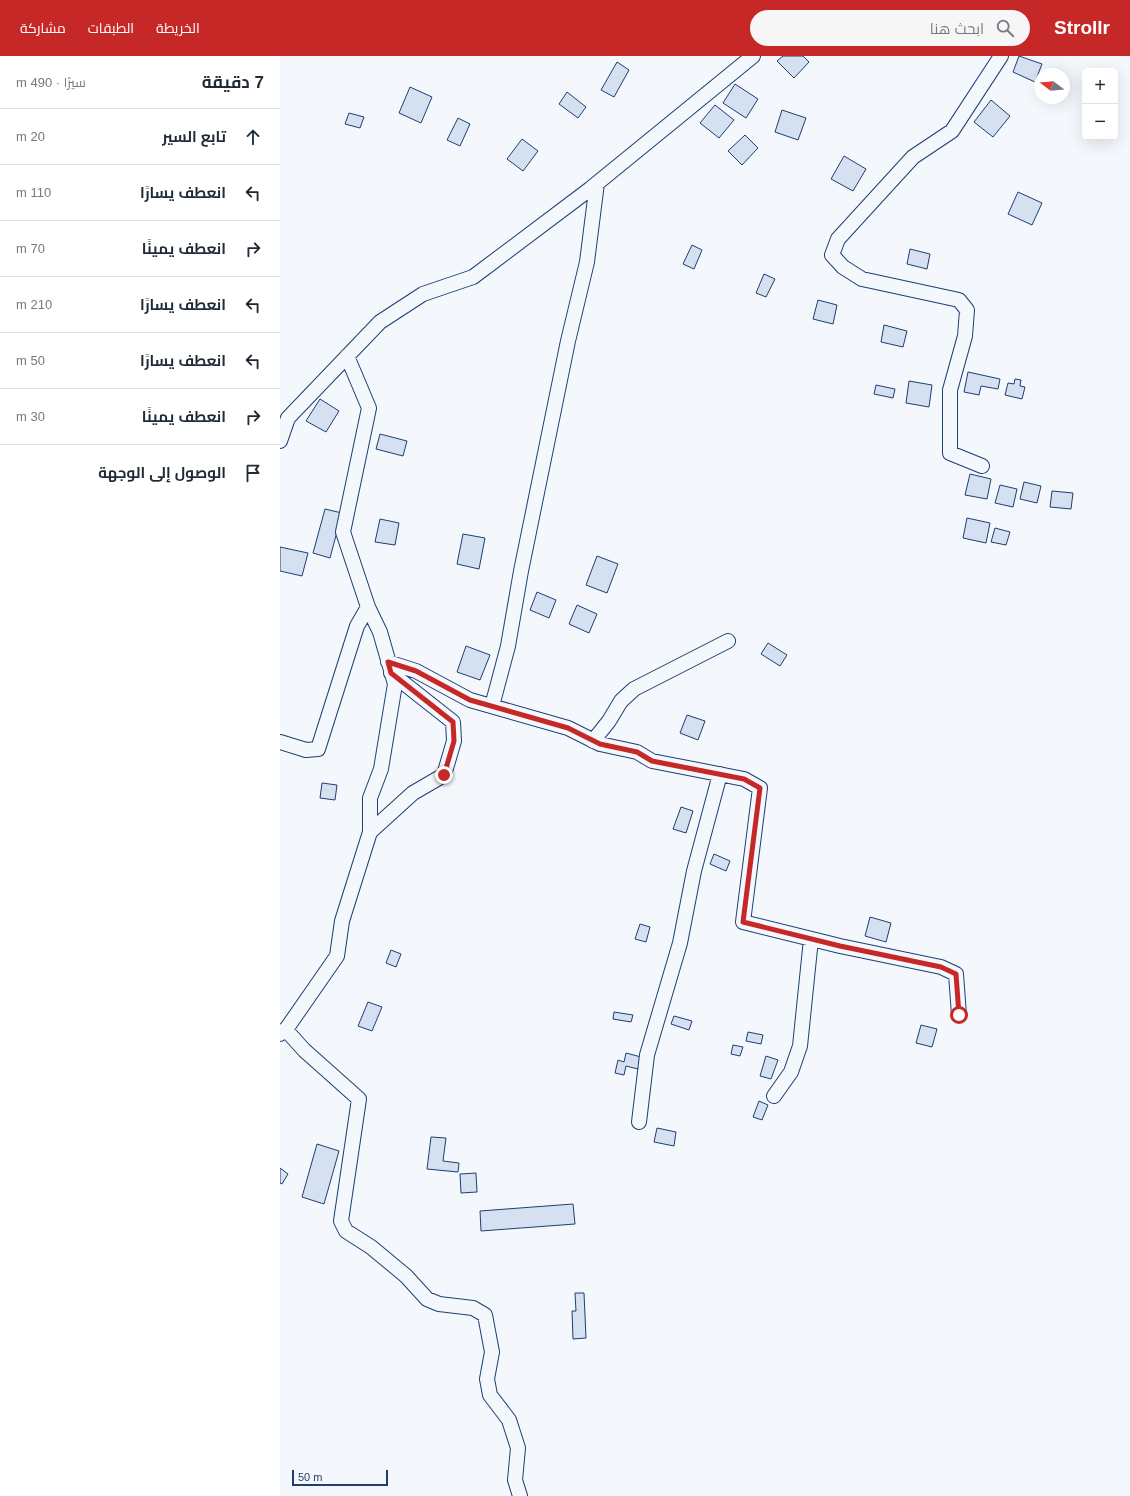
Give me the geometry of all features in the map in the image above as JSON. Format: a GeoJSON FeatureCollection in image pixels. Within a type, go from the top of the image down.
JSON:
{"type":"FeatureCollection","features":[{"type":"Feature","properties":{"kind":"street"},"geometry":{"type":"LineString","coordinates":[[280,441],[288,418],[380,322],[423,294],[473,278],[597,183],[753,56]]}},
{"type":"Feature","properties":{"kind":"street"},"geometry":{"type":"LineString","coordinates":[[982,466],[950,453],[950,390],[964,336],[967,310],[959,300],[862,279],[843,267],[832,255],[838,239],[913,157],[952,131],[1001,56]]}},
{"type":"Feature","properties":{"kind":"street"},"geometry":{"type":"LineString","coordinates":[[492,706],[508,646],[521,571],[568,341],[587,262],[597,183]]}},
{"type":"Feature","properties":{"kind":"street"},"geometry":{"type":"LineString","coordinates":[[347,356],[369,408],[343,532],[368,607],[380,632],[395,684],[381,770],[370,798],[370,832],[342,921],[337,956],[283,1032],[359,1098],[341,1221],[346,1231],[371,1247],[406,1276],[427,1299],[439,1304],[473,1308],[485,1315],[492,1352],[488,1379],[490,1395],[509,1420],[518,1448],[515,1480],[520,1496]]}},
{"type":"Feature","properties":{"kind":"street"},"geometry":{"type":"LineString","coordinates":[[280,742],[306,750],[318,750],[357,626],[368,607]]}},
{"type":"Feature","properties":{"kind":"street"},"geometry":{"type":"LineString","coordinates":[[593,741],[609,722],[621,702],[634,689],[728,641]]}},
{"type":"Feature","properties":{"kind":"street"},"geometry":{"type":"LineString","coordinates":[[390,668],[416,671],[470,700],[568,728],[593,741],[637,752],[652,761],[744,779],[760,788],[743,922],[811,939],[941,967],[956,974],[959,1015]]}},
{"type":"Feature","properties":{"kind":"street"},"geometry":{"type":"LineString","coordinates":[[370,832],[413,793],[444,775],[454,741],[453,722],[390,668]]}},
{"type":"Feature","properties":{"kind":"street"},"geometry":{"type":"LineString","coordinates":[[639,1122],[647,1055],[680,943],[694,871],[720,774]]}},
{"type":"Feature","properties":{"kind":"street"},"geometry":{"type":"LineString","coordinates":[[774,1096],[791,1072],[800,1046],[811,939]]}},
{"type":"Feature","properties":{"kind":"building"},"geometry":{"type":"Polygon","coordinates":[[[783,56],[803,56],[809,62],[794,78],[777,61],[783,56]]]}},
{"type":"Feature","properties":{"kind":"building"},"geometry":{"type":"Polygon","coordinates":[[[1019,56],[1042,64],[1040,68],[1034,68],[1034,82],[1013,72],[1019,56]]]}},
{"type":"Feature","properties":{"kind":"building"},"geometry":{"type":"Polygon","coordinates":[[[617,62],[629,70],[614,97],[601,90],[617,62]]]}},
{"type":"Feature","properties":{"kind":"building"},"geometry":{"type":"Polygon","coordinates":[[[735,84],[758,99],[746,118],[723,103],[735,84]]]}},
{"type":"Feature","properties":{"kind":"building"},"geometry":{"type":"Polygon","coordinates":[[[410,87],[432,97],[421,123],[399,113],[410,87]]]}},
{"type":"Feature","properties":{"kind":"building"},"geometry":{"type":"Polygon","coordinates":[[[567,92],[586,107],[578,118],[559,104],[567,92]]]}},
{"type":"Feature","properties":{"kind":"building"},"geometry":{"type":"Polygon","coordinates":[[[991,100],[1010,116],[993,137],[974,122],[991,100]]]}},
{"type":"Feature","properties":{"kind":"building"},"geometry":{"type":"Polygon","coordinates":[[[715,105],[734,120],[719,138],[700,123],[715,105]]]}},
{"type":"Feature","properties":{"kind":"building"},"geometry":{"type":"Polygon","coordinates":[[[782,110],[806,118],[798,140],[775,132],[782,110]]]}},
{"type":"Feature","properties":{"kind":"building"},"geometry":{"type":"Polygon","coordinates":[[[349,113],[364,117],[360,128],[345,124],[349,113]]]}},
{"type":"Feature","properties":{"kind":"building"},"geometry":{"type":"Polygon","coordinates":[[[458,118],[470,124],[460,146],[447,140],[458,118]]]}},
{"type":"Feature","properties":{"kind":"building"},"geometry":{"type":"Polygon","coordinates":[[[745,135],[758,148],[742,165],[728,151],[745,135]]]}},
{"type":"Feature","properties":{"kind":"building"},"geometry":{"type":"Polygon","coordinates":[[[522,139],[538,151],[523,171],[507,159],[522,139]]]}},
{"type":"Feature","properties":{"kind":"building"},"geometry":{"type":"Polygon","coordinates":[[[844,156],[866,169],[853,191],[831,179],[844,156]]]}},
{"type":"Feature","properties":{"kind":"building"},"geometry":{"type":"Polygon","coordinates":[[[1018,192],[1042,203],[1032,225],[1008,214],[1018,192]]]}},
{"type":"Feature","properties":{"kind":"building"},"geometry":{"type":"Polygon","coordinates":[[[692,245],[702,250],[694,269],[683,264],[692,245]]]}},
{"type":"Feature","properties":{"kind":"building"},"geometry":{"type":"Polygon","coordinates":[[[910,249],[930,254],[927,269],[907,264],[910,249]]]}},
{"type":"Feature","properties":{"kind":"building"},"geometry":{"type":"Polygon","coordinates":[[[764,274],[775,279],[766,297],[756,293],[764,274]]]}},
{"type":"Feature","properties":{"kind":"building"},"geometry":{"type":"Polygon","coordinates":[[[818,300],[837,305],[833,324],[813,319],[818,300]]]}},
{"type":"Feature","properties":{"kind":"building"},"geometry":{"type":"Polygon","coordinates":[[[884,325],[907,331],[903,347],[881,342],[884,325]]]}},
{"type":"Feature","properties":{"kind":"building"},"geometry":{"type":"Polygon","coordinates":[[[968,372],[1000,379],[998,389],[981,386],[979,395],[964,392],[968,372]]]}},
{"type":"Feature","properties":{"kind":"building"},"geometry":{"type":"Polygon","coordinates":[[[1015,379],[1021,380],[1020,386],[1025,387],[1022,399],[1005,395],[1008,383],[1014,384],[1015,379]]]}},
{"type":"Feature","properties":{"kind":"building"},"geometry":{"type":"Polygon","coordinates":[[[909,381],[932,385],[929,407],[906,403],[909,381]]]}},
{"type":"Feature","properties":{"kind":"building"},"geometry":{"type":"Polygon","coordinates":[[[876,385],[895,389],[893,398],[874,394],[876,385]]]}},
{"type":"Feature","properties":{"kind":"building"},"geometry":{"type":"Polygon","coordinates":[[[320,399],[339,411],[326,432],[306,421],[320,399]]]}},
{"type":"Feature","properties":{"kind":"building"},"geometry":{"type":"Polygon","coordinates":[[[380,434],[407,441],[403,456],[376,449],[380,434]]]}},
{"type":"Feature","properties":{"kind":"building"},"geometry":{"type":"Polygon","coordinates":[[[970,474],[991,479],[987,499],[965,495],[970,474]]]}},
{"type":"Feature","properties":{"kind":"building"},"geometry":{"type":"Polygon","coordinates":[[[1024,482],[1041,486],[1037,503],[1020,499],[1024,482]]]}},
{"type":"Feature","properties":{"kind":"building"},"geometry":{"type":"Polygon","coordinates":[[[1000,485],[1017,489],[1013,507],[995,503],[1000,485]]]}},
{"type":"Feature","properties":{"kind":"building"},"geometry":{"type":"Polygon","coordinates":[[[1052,491],[1073,493],[1071,509],[1050,507],[1052,491]]]}},
{"type":"Feature","properties":{"kind":"building"},"geometry":{"type":"Polygon","coordinates":[[[325,509],[342,513],[330,558],[313,553],[325,509]]]}},
{"type":"Feature","properties":{"kind":"building"},"geometry":{"type":"Polygon","coordinates":[[[967,518],[990,523],[986,543],[963,538],[967,518]]]}},
{"type":"Feature","properties":{"kind":"building"},"geometry":{"type":"Polygon","coordinates":[[[380,519],[399,523],[395,545],[375,542],[380,519]]]}},
{"type":"Feature","properties":{"kind":"building"},"geometry":{"type":"Polygon","coordinates":[[[995,528],[1010,532],[1006,545],[991,542],[995,528]]]}},
{"type":"Feature","properties":{"kind":"building"},"geometry":{"type":"Polygon","coordinates":[[[463,534],[485,538],[479,569],[457,564],[463,534]]]}},
{"type":"Feature","properties":{"kind":"building"},"geometry":{"type":"Polygon","coordinates":[[[280,547],[308,553],[302,576],[280,571],[280,547]]]}},
{"type":"Feature","properties":{"kind":"building"},"geometry":{"type":"Polygon","coordinates":[[[597,556],[618,564],[607,593],[586,585],[597,556]]]}},
{"type":"Feature","properties":{"kind":"building"},"geometry":{"type":"Polygon","coordinates":[[[537,592],[556,600],[549,618],[530,610],[537,592]]]}},
{"type":"Feature","properties":{"kind":"building"},"geometry":{"type":"Polygon","coordinates":[[[577,605],[597,614],[589,633],[569,624],[577,605]]]}},
{"type":"Feature","properties":{"kind":"building"},"geometry":{"type":"Polygon","coordinates":[[[768,643],[787,655],[780,666],[761,654],[768,643]]]}},
{"type":"Feature","properties":{"kind":"building"},"geometry":{"type":"Polygon","coordinates":[[[466,646],[490,655],[480,680],[457,672],[466,646]]]}},
{"type":"Feature","properties":{"kind":"building"},"geometry":{"type":"Polygon","coordinates":[[[687,715],[705,721],[698,740],[680,733],[687,715]]]}},
{"type":"Feature","properties":{"kind":"building"},"geometry":{"type":"Polygon","coordinates":[[[322,783],[337,785],[335,800],[320,798],[322,783]]]}},
{"type":"Feature","properties":{"kind":"building"},"geometry":{"type":"Polygon","coordinates":[[[681,807],[693,811],[686,833],[673,829],[681,807]]]}},
{"type":"Feature","properties":{"kind":"building"},"geometry":{"type":"Polygon","coordinates":[[[714,854],[730,861],[726,871],[710,864],[714,854]]]}},
{"type":"Feature","properties":{"kind":"building"},"geometry":{"type":"Polygon","coordinates":[[[870,917],[891,923],[886,942],[865,936],[870,917]]]}},
{"type":"Feature","properties":{"kind":"building"},"geometry":{"type":"Polygon","coordinates":[[[640,924],[650,927],[646,942],[635,939],[640,924]]]}},
{"type":"Feature","properties":{"kind":"building"},"geometry":{"type":"Polygon","coordinates":[[[391,950],[401,954],[396,967],[386,963],[391,950]]]}},
{"type":"Feature","properties":{"kind":"building"},"geometry":{"type":"Polygon","coordinates":[[[368,1002],[382,1007],[372,1031],[358,1026],[368,1002]]]}},
{"type":"Feature","properties":{"kind":"building"},"geometry":{"type":"Polygon","coordinates":[[[614,1012],[633,1015],[631,1022],[613,1019],[614,1012]]]}},
{"type":"Feature","properties":{"kind":"building"},"geometry":{"type":"Polygon","coordinates":[[[674,1016],[692,1021],[689,1030],[671,1024],[674,1016]]]}},
{"type":"Feature","properties":{"kind":"building"},"geometry":{"type":"Polygon","coordinates":[[[921,1025],[937,1029],[932,1047],[916,1043],[921,1025]]]}},
{"type":"Feature","properties":{"kind":"building"},"geometry":{"type":"Polygon","coordinates":[[[748,1032],[763,1035],[761,1044],[746,1041],[748,1032]]]}},
{"type":"Feature","properties":{"kind":"building"},"geometry":{"type":"Polygon","coordinates":[[[733,1045],[743,1047],[740,1056],[731,1054],[733,1045]]]}},
{"type":"Feature","properties":{"kind":"building"},"geometry":{"type":"Polygon","coordinates":[[[626,1053],[641,1057],[638,1069],[626,1066],[624,1075],[615,1073],[618,1060],[624,1062],[626,1053]]]}},
{"type":"Feature","properties":{"kind":"building"},"geometry":{"type":"Polygon","coordinates":[[[766,1056],[778,1060],[771,1079],[760,1076],[766,1056]]]}},
{"type":"Feature","properties":{"kind":"building"},"geometry":{"type":"Polygon","coordinates":[[[759,1101],[768,1105],[762,1120],[753,1117],[759,1101]]]}},
{"type":"Feature","properties":{"kind":"building"},"geometry":{"type":"Polygon","coordinates":[[[657,1128],[676,1132],[674,1146],[654,1142],[657,1128]]]}},
{"type":"Feature","properties":{"kind":"building"},"geometry":{"type":"Polygon","coordinates":[[[431,1137],[446,1138],[443,1161],[459,1163],[458,1172],[427,1169],[431,1137]]]}},
{"type":"Feature","properties":{"kind":"building"},"geometry":{"type":"Polygon","coordinates":[[[317,1144],[339,1151],[324,1204],[302,1197],[317,1144]]]}},
{"type":"Feature","properties":{"kind":"building"},"geometry":{"type":"Polygon","coordinates":[[[280,1168],[288,1174],[282,1184],[280,1183],[280,1168]]]}},
{"type":"Feature","properties":{"kind":"building"},"geometry":{"type":"Polygon","coordinates":[[[476,1173],[477,1192],[461,1193],[460,1174],[476,1173]]]}},
{"type":"Feature","properties":{"kind":"building"},"geometry":{"type":"Polygon","coordinates":[[[573,1204],[575,1224],[481,1231],[480,1211],[573,1204]]]}},
{"type":"Feature","properties":{"kind":"building"},"geometry":{"type":"Polygon","coordinates":[[[575,1293],[584,1293],[586,1338],[573,1339],[572,1311],[576,1311],[575,1293]]]}},
{"type":"Feature","properties":{"kind":"route"},"geometry":{"type":"LineString","coordinates":[[444,775],[454,741],[453,722],[391,673],[388,662],[416,671],[470,700],[568,728],[600,744],[637,752],[652,761],[744,779],[760,788],[743,922],[840,946],[941,967],[956,974],[958,982],[959,1015]]}}]}
